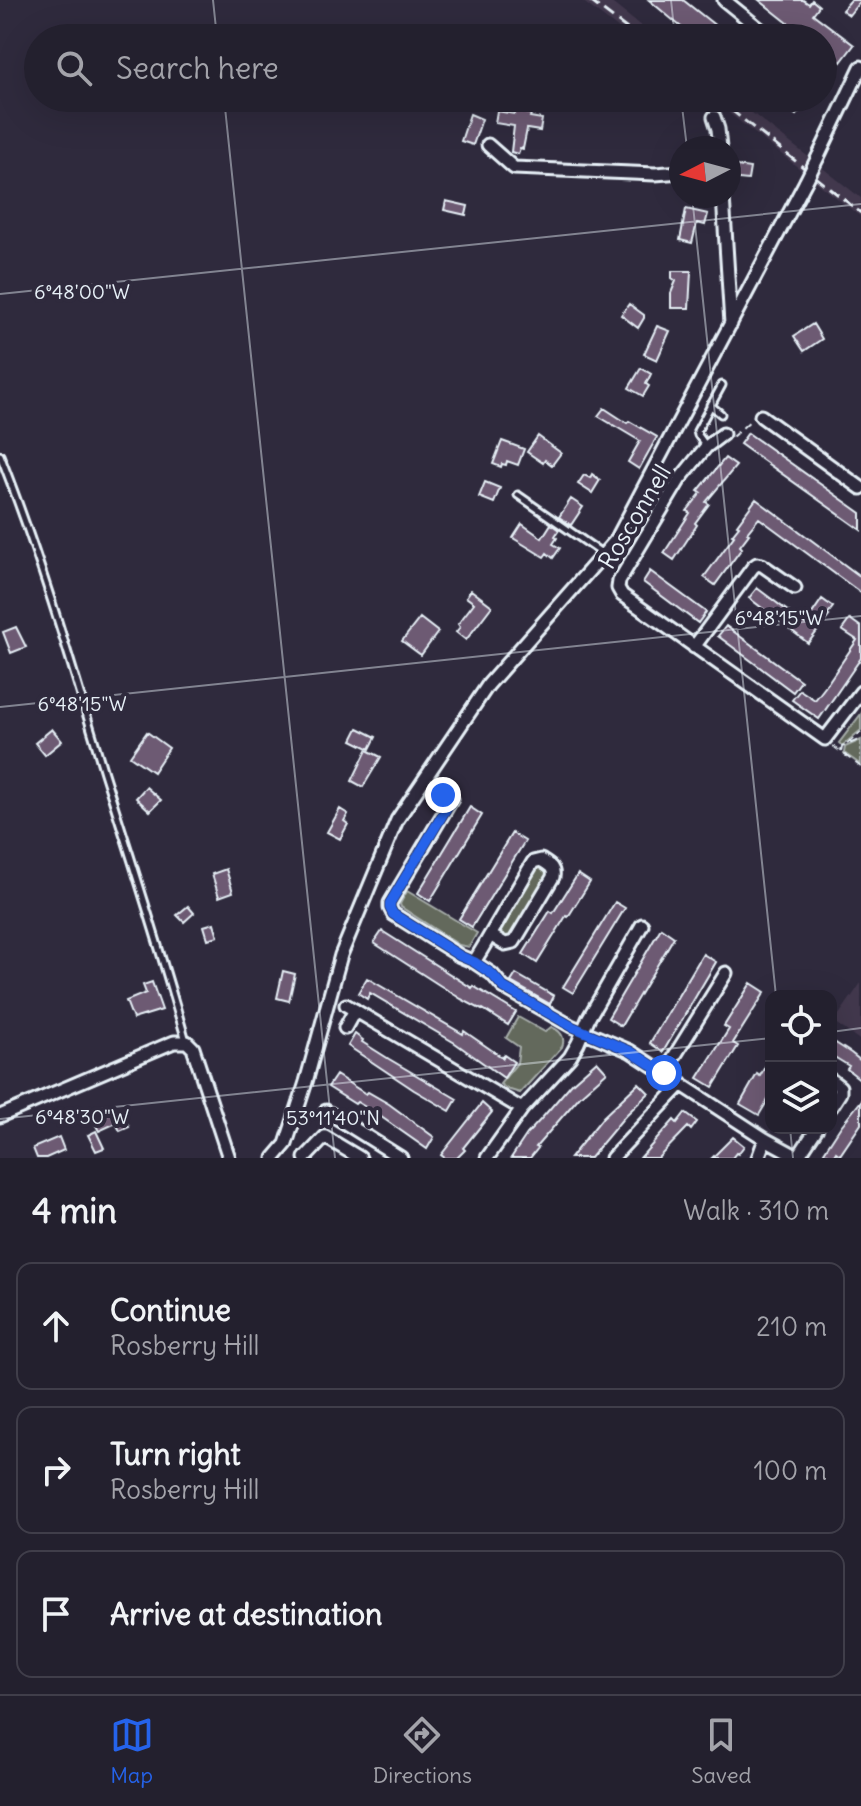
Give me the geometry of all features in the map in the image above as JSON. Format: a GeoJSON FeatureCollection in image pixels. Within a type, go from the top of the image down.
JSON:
{"type":"FeatureCollection","features":[{"type":"Feature","properties":{"kind":"street"},"geometry":{"type":"LineString","coordinates":[[724,0],[754,24]]}},
{"type":"Feature","properties":{"kind":"street"},"geometry":{"type":"LineString","coordinates":[[274,1158],[286,1144],[341,955],[397,820],[488,685],[620,533],[806,181],[861,67]]}},
{"type":"Feature","properties":{"kind":"street"},"geometry":{"type":"LineString","coordinates":[[714,117],[719,136]]}},
{"type":"Feature","properties":{"kind":"street"},"geometry":{"type":"LineString","coordinates":[[488,145],[514,168],[669,173]]}},
{"type":"Feature","properties":{"kind":"street"},"geometry":{"type":"LineString","coordinates":[[724,208],[731,324]]}},
{"type":"Feature","properties":{"kind":"street"},"geometry":{"type":"LineString","coordinates":[[761,416],[861,488]]}},
{"type":"Feature","properties":{"kind":"street","name":"Rosconnell"},"geometry":{"type":"LineString","coordinates":[[723,434],[706,447],[680,479],[619,581],[618,588],[622,595],[825,739]]}},
{"type":"Feature","properties":{"kind":"street"},"geometry":{"type":"LineString","coordinates":[[694,647],[757,564],[795,588]]}},
{"type":"Feature","properties":{"kind":"street"},"geometry":{"type":"LineString","coordinates":[[825,739],[861,692]]}},
{"type":"Feature","properties":{"kind":"street"},"geometry":{"type":"LineString","coordinates":[[443,795],[452,799],[390,903],[393,914],[474,962],[492,974],[503,987],[583,1031],[630,1051],[799,1158],[813,1134]]}},
{"type":"Feature","properties":{"kind":"street"},"geometry":{"type":"LineString","coordinates":[[474,962],[533,862],[541,860],[552,867],[553,877],[514,942],[505,944],[490,935]]}},
{"type":"Feature","properties":{"kind":"street"},"geometry":{"type":"LineString","coordinates":[[487,1158],[522,1109],[570,1057],[642,925]]}},
{"type":"Feature","properties":{"kind":"street"},"geometry":{"type":"LineString","coordinates":[[664,1073],[726,973]]}},
{"type":"Feature","properties":{"kind":"street"},"geometry":{"type":"LineString","coordinates":[[345,1028],[351,1008],[522,1109]]}},
{"type":"Feature","properties":{"kind":"street"},"geometry":{"type":"LineString","coordinates":[[0,1116],[174,1042],[187,1042],[193,1048],[229,1158]]}},
{"type":"Feature","properties":{"kind":"street"},"geometry":{"type":"LineString","coordinates":[[612,1158],[682,1084]]}},
{"type":"Feature","properties":{"kind":"street"},"geometry":{"type":"LineString","coordinates":[[326,1111],[401,1158]]}},
{"type":"Feature","properties":{"kind":"street"},"geometry":{"type":"LineString","coordinates":[[305,1158],[325,1137],[360,1158]]}},
{"type":"Feature","properties":{"kind":"street"},"geometry":{"type":"LineString","coordinates":[[758,1158],[765,1139]]}},
{"type":"Feature","properties":{"kind":"lane"},"geometry":{"type":"LineString","coordinates":[[706,447],[697,431],[722,385]]}},
{"type":"Feature","properties":{"kind":"lane"},"geometry":{"type":"LineString","coordinates":[[710,405],[721,414]]}},
{"type":"Feature","properties":{"kind":"lane"},"geometry":{"type":"LineString","coordinates":[[0,455],[68,654],[187,1042]]}},
{"type":"Feature","properties":{"kind":"lane"},"geometry":{"type":"LineString","coordinates":[[518,495],[604,554]]}},
{"type":"Feature","properties":{"kind":"lane"},"geometry":{"type":"LineString","coordinates":[[765,1139],[768,1134]]}},
{"type":"Feature","properties":{"kind":"path"},"geometry":{"type":"LineString","coordinates":[[841,752],[842,747],[861,732]]}},
{"type":"Feature","properties":{"kind":"path"},"geometry":{"type":"LineString","coordinates":[[825,739],[861,767]]}},
{"type":"Feature","properties":{"kind":"path"},"geometry":{"type":"LineString","coordinates":[[844,746],[861,739]]}},
{"type":"Feature","properties":{"kind":"shaded area"},"geometry":{"type":"Polygon","coordinates":[[[581,0],[608,0],[638,24],[613,24],[581,0]]]}},
{"type":"Feature","properties":{"kind":"shaded area"},"geometry":{"type":"Polygon","coordinates":[[[728,112],[751,112],[861,198],[861,217],[728,112]]]}},
{"type":"Feature","properties":{"kind":"shaded area"},"geometry":{"type":"Polygon","coordinates":[[[861,983],[861,1041],[837,1024],[837,1018],[861,983]]]}},
{"type":"Feature","properties":{"kind":"green space"},"geometry":{"type":"Polygon","coordinates":[[[861,714],[861,730],[842,746],[839,743],[861,714]]]}},
{"type":"Feature","properties":{"kind":"green space"},"geometry":{"type":"Polygon","coordinates":[[[861,740],[861,765],[844,753],[845,747],[861,740]]]}},
{"type":"Feature","properties":{"kind":"green space"},"geometry":{"type":"Polygon","coordinates":[[[535,867],[547,869],[547,876],[512,937],[505,940],[498,933],[535,867]]]}},
{"type":"Feature","properties":{"kind":"green space"},"geometry":{"type":"Polygon","coordinates":[[[407,891],[477,933],[469,947],[459,945],[401,907],[407,891]]]}},
{"type":"Feature","properties":{"kind":"green space"},"geometry":{"type":"Polygon","coordinates":[[[518,1017],[545,1032],[554,1028],[563,1040],[562,1047],[520,1093],[500,1084],[517,1063],[519,1047],[506,1038],[518,1017]]]}},
{"type":"Feature","properties":{"kind":"building"},"geometry":{"type":"Polygon","coordinates":[[[649,0],[683,0],[713,24],[678,24],[649,0]]]}},
{"type":"Feature","properties":{"kind":"building"},"geometry":{"type":"Polygon","coordinates":[[[759,0],[803,0],[809,4],[812,0],[819,6],[813,14],[826,24],[789,24],[759,0]]]}},
{"type":"Feature","properties":{"kind":"building"},"geometry":{"type":"Polygon","coordinates":[[[851,0],[861,0],[849,15],[842,10],[851,0]]]}},
{"type":"Feature","properties":{"kind":"building"},"geometry":{"type":"Polygon","coordinates":[[[837,32],[854,45],[841,62],[837,59],[837,32]]]}},
{"type":"Feature","properties":{"kind":"building"},"geometry":{"type":"Polygon","coordinates":[[[497,112],[521,112],[542,119],[540,131],[527,129],[523,149],[520,148],[518,154],[511,152],[514,126],[495,123],[497,112]]]}},
{"type":"Feature","properties":{"kind":"building"},"geometry":{"type":"Polygon","coordinates":[[[470,114],[482,119],[473,145],[461,141],[470,114]]]}},
{"type":"Feature","properties":{"kind":"building"},"geometry":{"type":"Polygon","coordinates":[[[741,167],[750,168],[748,180],[741,179],[741,167]]]}},
{"type":"Feature","properties":{"kind":"building"},"geometry":{"type":"Polygon","coordinates":[[[446,201],[468,206],[466,215],[444,210],[446,201]]]}},
{"type":"Feature","properties":{"kind":"building"},"geometry":{"type":"Polygon","coordinates":[[[686,209],[708,214],[705,225],[697,223],[692,243],[680,240],[686,209]]]}},
{"type":"Feature","properties":{"kind":"building"},"geometry":{"type":"Polygon","coordinates":[[[672,271],[691,271],[689,308],[671,308],[671,293],[676,281],[672,278],[672,271]]]}},
{"type":"Feature","properties":{"kind":"building"},"geometry":{"type":"Polygon","coordinates":[[[629,304],[644,315],[638,328],[621,315],[629,304]]]}},
{"type":"Feature","properties":{"kind":"building"},"geometry":{"type":"Polygon","coordinates":[[[813,324],[822,339],[804,351],[794,336],[813,324]]]}},
{"type":"Feature","properties":{"kind":"building"},"geometry":{"type":"Polygon","coordinates":[[[657,326],[670,331],[657,360],[644,354],[657,326]]]}},
{"type":"Feature","properties":{"kind":"building"},"geometry":{"type":"Polygon","coordinates":[[[641,368],[651,374],[643,396],[629,388],[641,368]]]}},
{"type":"Feature","properties":{"kind":"building"},"geometry":{"type":"Polygon","coordinates":[[[604,408],[657,437],[639,469],[628,462],[640,441],[598,416],[604,408]]]}},
{"type":"Feature","properties":{"kind":"building"},"geometry":{"type":"Polygon","coordinates":[[[748,433],[861,513],[861,530],[740,444],[748,433]]]}},
{"type":"Feature","properties":{"kind":"building"},"geometry":{"type":"Polygon","coordinates":[[[538,436],[561,453],[552,465],[527,452],[538,436]]]}},
{"type":"Feature","properties":{"kind":"building"},"geometry":{"type":"Polygon","coordinates":[[[502,441],[524,449],[518,465],[507,461],[501,467],[493,464],[502,441]]]}},
{"type":"Feature","properties":{"kind":"building"},"geometry":{"type":"Polygon","coordinates":[[[725,458],[736,466],[706,502],[709,504],[674,560],[664,553],[690,513],[687,511],[701,493],[698,491],[725,458]]]}},
{"type":"Feature","properties":{"kind":"building"},"geometry":{"type":"Polygon","coordinates":[[[592,474],[600,480],[592,493],[578,484],[584,475],[590,478],[592,474]]]}},
{"type":"Feature","properties":{"kind":"building"},"geometry":{"type":"Polygon","coordinates":[[[485,482],[500,488],[494,503],[479,497],[485,482]]]}},
{"type":"Feature","properties":{"kind":"building"},"geometry":{"type":"Polygon","coordinates":[[[571,499],[583,507],[571,525],[559,517],[571,499]]]}},
{"type":"Feature","properties":{"kind":"building"},"geometry":{"type":"Polygon","coordinates":[[[756,499],[861,577],[861,593],[759,518],[715,585],[704,577],[756,499]]]}},
{"type":"Feature","properties":{"kind":"building"},"geometry":{"type":"Polygon","coordinates":[[[522,524],[542,538],[551,524],[559,530],[553,544],[560,548],[553,558],[547,553],[544,557],[513,538],[522,524]]]}},
{"type":"Feature","properties":{"kind":"building"},"geometry":{"type":"Polygon","coordinates":[[[650,571],[706,612],[698,623],[643,582],[650,571]]]}},
{"type":"Feature","properties":{"kind":"building"},"geometry":{"type":"Polygon","coordinates":[[[757,588],[805,624],[822,599],[833,607],[808,643],[749,598],[757,588]]]}},
{"type":"Feature","properties":{"kind":"building"},"geometry":{"type":"Polygon","coordinates":[[[471,590],[492,606],[466,640],[456,632],[460,627],[458,624],[474,603],[466,597],[471,590]]]}},
{"type":"Feature","properties":{"kind":"building"},"geometry":{"type":"Polygon","coordinates":[[[420,618],[438,632],[421,655],[402,641],[420,618]]]}},
{"type":"Feature","properties":{"kind":"building"},"geometry":{"type":"Polygon","coordinates":[[[850,619],[861,627],[861,658],[819,719],[792,700],[800,690],[815,700],[825,687],[857,640],[842,630],[850,619]]]}},
{"type":"Feature","properties":{"kind":"building"},"geometry":{"type":"Polygon","coordinates":[[[726,626],[801,681],[793,692],[718,636],[726,626]]]}},
{"type":"Feature","properties":{"kind":"building"},"geometry":{"type":"Polygon","coordinates":[[[16,627],[26,647],[11,653],[3,632],[16,627]]]}},
{"type":"Feature","properties":{"kind":"building"},"geometry":{"type":"Polygon","coordinates":[[[358,728],[376,737],[370,749],[352,740],[358,728]]]}},
{"type":"Feature","properties":{"kind":"building"},"geometry":{"type":"Polygon","coordinates":[[[52,729],[62,741],[45,755],[35,743],[52,729]]]}},
{"type":"Feature","properties":{"kind":"building"},"geometry":{"type":"Polygon","coordinates":[[[147,732],[169,748],[153,772],[130,756],[147,732]]]}},
{"type":"Feature","properties":{"kind":"building"},"geometry":{"type":"Polygon","coordinates":[[[367,750],[381,757],[363,787],[352,781],[367,750]]]}},
{"type":"Feature","properties":{"kind":"building"},"geometry":{"type":"Polygon","coordinates":[[[146,787],[161,800],[150,811],[136,798],[146,787]]]}},
{"type":"Feature","properties":{"kind":"building"},"geometry":{"type":"Polygon","coordinates":[[[470,807],[482,815],[430,901],[418,893],[470,807]]]}},
{"type":"Feature","properties":{"kind":"building"},"geometry":{"type":"Polygon","coordinates":[[[340,809],[348,814],[344,821],[348,824],[340,839],[327,832],[340,809]]]}},
{"type":"Feature","properties":{"kind":"building"},"geometry":{"type":"Polygon","coordinates":[[[512,833],[525,841],[472,927],[459,919],[512,833]]]}},
{"type":"Feature","properties":{"kind":"building"},"geometry":{"type":"Polygon","coordinates":[[[226,869],[233,892],[219,897],[212,874],[226,869]]]}},
{"type":"Feature","properties":{"kind":"building"},"geometry":{"type":"Polygon","coordinates":[[[578,874],[590,882],[537,963],[523,954],[578,874]]]}},
{"type":"Feature","properties":{"kind":"building"},"geometry":{"type":"Polygon","coordinates":[[[615,902],[625,908],[573,993],[563,987],[615,902]]]}},
{"type":"Feature","properties":{"kind":"building"},"geometry":{"type":"Polygon","coordinates":[[[188,906],[194,913],[184,922],[177,915],[188,906]]]}},
{"type":"Feature","properties":{"kind":"building"},"geometry":{"type":"Polygon","coordinates":[[[214,923],[218,936],[208,939],[204,926],[214,923]]]}},
{"type":"Feature","properties":{"kind":"building"},"geometry":{"type":"Polygon","coordinates":[[[661,928],[674,937],[621,1026],[608,1018],[661,928]]]}},
{"type":"Feature","properties":{"kind":"building"},"geometry":{"type":"Polygon","coordinates":[[[382,931],[516,1012],[508,1025],[374,943],[382,931]]]}},
{"type":"Feature","properties":{"kind":"building"},"geometry":{"type":"Polygon","coordinates":[[[703,954],[716,962],[663,1052],[650,1043],[703,954]]]}},
{"type":"Feature","properties":{"kind":"building"},"geometry":{"type":"Polygon","coordinates":[[[283,971],[295,974],[289,1001],[277,998],[283,971]]]}},
{"type":"Feature","properties":{"kind":"building"},"geometry":{"type":"Polygon","coordinates":[[[516,974],[554,996],[550,1004],[511,982],[516,974]]]}},
{"type":"Feature","properties":{"kind":"building"},"geometry":{"type":"Polygon","coordinates":[[[367,978],[514,1062],[504,1078],[455,1043],[370,993],[367,999],[358,993],[367,978]]]}},
{"type":"Feature","properties":{"kind":"building"},"geometry":{"type":"Polygon","coordinates":[[[152,982],[162,1010],[133,1019],[126,1001],[146,993],[143,985],[152,982]]]}},
{"type":"Feature","properties":{"kind":"building"},"geometry":{"type":"Polygon","coordinates":[[[751,983],[765,992],[733,1043],[738,1046],[713,1087],[698,1078],[729,1029],[724,1026],[751,983]]]}},
{"type":"Feature","properties":{"kind":"building"},"geometry":{"type":"Polygon","coordinates":[[[355,1034],[362,1042],[457,1099],[450,1111],[348,1046],[355,1034]]]}},
{"type":"Feature","properties":{"kind":"building"},"geometry":{"type":"Polygon","coordinates":[[[837,1044],[861,1061],[861,1080],[847,1069],[849,1066],[837,1059],[837,1044]]]}},
{"type":"Feature","properties":{"kind":"building"},"geometry":{"type":"Polygon","coordinates":[[[597,1061],[607,1072],[580,1096],[530,1158],[511,1158],[527,1134],[572,1083],[597,1061]]]}},
{"type":"Feature","properties":{"kind":"building"},"geometry":{"type":"Polygon","coordinates":[[[765,1067],[765,1105],[759,1115],[740,1104],[757,1074],[760,1076],[765,1067]]]}},
{"type":"Feature","properties":{"kind":"building"},"geometry":{"type":"Polygon","coordinates":[[[336,1075],[389,1104],[434,1137],[427,1149],[377,1114],[328,1087],[336,1075]]]}},
{"type":"Feature","properties":{"kind":"building"},"geometry":{"type":"Polygon","coordinates":[[[639,1083],[649,1093],[590,1158],[570,1158],[603,1117],[639,1083]]]}},
{"type":"Feature","properties":{"kind":"building"},"geometry":{"type":"Polygon","coordinates":[[[861,1101],[861,1124],[840,1155],[836,1152],[833,1157],[824,1152],[861,1101]]]}},
{"type":"Feature","properties":{"kind":"building"},"geometry":{"type":"Polygon","coordinates":[[[482,1103],[492,1112],[457,1158],[445,1158],[441,1155],[482,1103]]]}},
{"type":"Feature","properties":{"kind":"building"},"geometry":{"type":"Polygon","coordinates":[[[120,1108],[129,1127],[120,1131],[116,1123],[99,1131],[93,1120],[120,1108]]]}},
{"type":"Feature","properties":{"kind":"building"},"geometry":{"type":"Polygon","coordinates":[[[685,1113],[697,1122],[691,1130],[688,1127],[658,1158],[640,1158],[674,1120],[677,1123],[685,1113]]]}},
{"type":"Feature","properties":{"kind":"building"},"geometry":{"type":"Polygon","coordinates":[[[96,1131],[104,1148],[96,1151],[88,1135],[96,1131]]]}},
{"type":"Feature","properties":{"kind":"building"},"geometry":{"type":"Polygon","coordinates":[[[59,1137],[64,1150],[46,1158],[37,1158],[33,1148],[59,1137]]]}},
{"type":"Feature","properties":{"kind":"building"},"geometry":{"type":"Polygon","coordinates":[[[733,1137],[744,1146],[738,1154],[732,1158],[712,1158],[733,1137]]]}},
{"type":"Feature","properties":{"kind":"railway"},"geometry":{"type":"LineString","coordinates":[[589,0],[621,24]]}},
{"type":"Feature","properties":{"kind":"railway"},"geometry":{"type":"LineString","coordinates":[[734,112],[861,213]]}},
{"type":"Feature","properties":{"kind":"route"},"geometry":{"type":"LineString","coordinates":[[443,795],[452,799],[390,903],[393,914],[474,962],[492,974],[503,987],[571,1026],[630,1051],[664,1073]]}}]}
